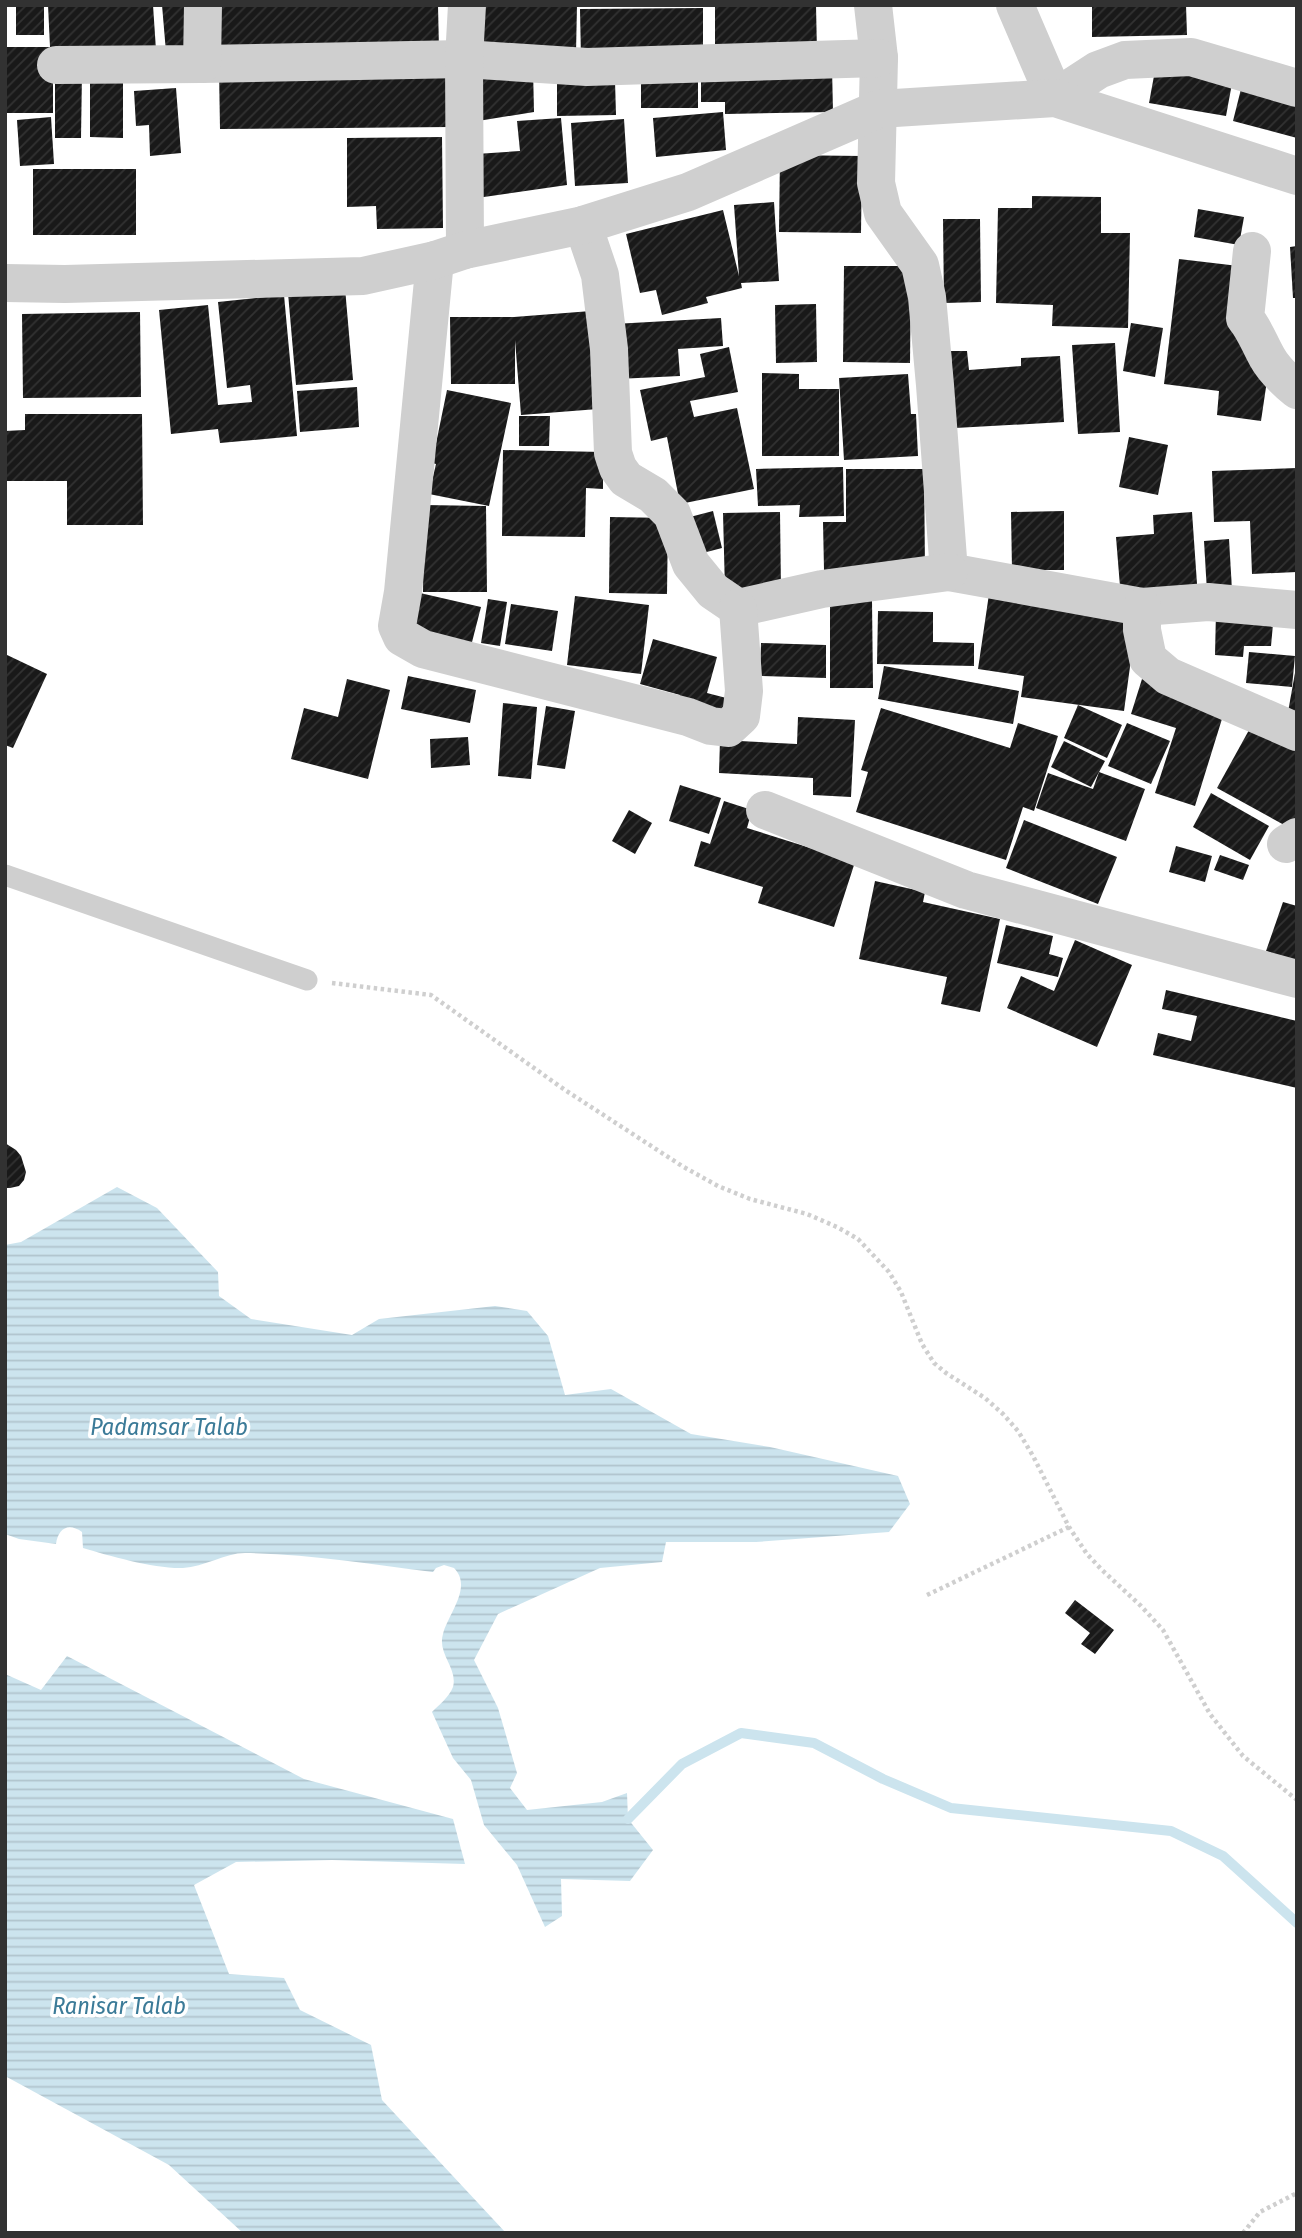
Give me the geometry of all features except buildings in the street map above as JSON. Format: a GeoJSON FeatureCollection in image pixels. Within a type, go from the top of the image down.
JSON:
{"type":"FeatureCollection","features":[{"type":"Feature","properties":{"kind":"street"},"geometry":{"type":"LineString","coordinates":[[202,64],[203,5]]}},
{"type":"Feature","properties":{"kind":"street"},"geometry":{"type":"LineString","coordinates":[[467,5],[450,255],[397,626],[402,637],[423,649],[688,717],[711,726],[728,728],[741,716],[744,691],[738,608]]}},
{"type":"Feature","properties":{"kind":"street"},"geometry":{"type":"LineString","coordinates":[[873,5],[879,58],[876,183],[883,213],[920,265],[936,385],[949,572]]}},
{"type":"Feature","properties":{"kind":"street"},"geometry":{"type":"LineString","coordinates":[[1014,5],[1055,98]]}},
{"type":"Feature","properties":{"kind":"street"},"geometry":{"type":"LineString","coordinates":[[1055,98],[1098,70],[1125,60],[1191,57],[1297,88]]}},
{"type":"Feature","properties":{"kind":"street"},"geometry":{"type":"LineString","coordinates":[[56,65],[464,59],[587,67],[879,58]]}},
{"type":"Feature","properties":{"kind":"street"},"geometry":{"type":"LineString","coordinates":[[5,283],[65,284],[363,276],[583,225],[688,192],[879,109],[1055,98],[1297,176]]}},
{"type":"Feature","properties":{"kind":"street"},"geometry":{"type":"LineString","coordinates":[[583,225],[600,275],[609,349],[614,453],[618,468],[626,479],[653,495],[672,514],[691,564],[713,591],[738,608],[822,589],[949,572],[1142,607],[1208,602],[1297,610]]}},
{"type":"Feature","properties":{"kind":"street"},"geometry":{"type":"LineString","coordinates":[[1252,251],[1244,318],[1253,328],[1268,359],[1283,379],[1297,390]]}},
{"type":"Feature","properties":{"kind":"street"},"geometry":{"type":"LineString","coordinates":[[1142,607],[1142,630],[1148,659],[1168,676],[1297,732]]}},
{"type":"Feature","properties":{"kind":"street"},"geometry":{"type":"LineString","coordinates":[[765,810],[965,890],[1297,979]]}},
{"type":"Feature","properties":{"kind":"lane"},"geometry":{"type":"LineString","coordinates":[[5,875],[307,980]]}},
{"type":"Feature","properties":{"kind":"path"},"geometry":{"type":"LineString","coordinates":[[307,980],[432,995],[565,1090],[681,1166],[718,1186],[750,1199],[807,1214],[858,1239],[889,1272],[901,1293],[922,1344],[934,1363],[985,1398],[1018,1431],[1069,1527],[1102,1570],[1163,1630],[1210,1714],[1243,1756],[1297,1800]]}},
{"type":"Feature","properties":{"kind":"path"},"geometry":{"type":"LineString","coordinates":[[927,1595],[1069,1527]]}},
{"type":"Feature","properties":{"kind":"path"},"geometry":{"type":"LineString","coordinates":[[1243,2233],[1261,2212],[1297,2193]]}},
{"type":"Feature","properties":{"kind":"water","name":"Padamsar Talab"},"geometry":{"type":"Polygon","coordinates":[[[117,1187],[157,1208],[218,1272],[219,1296],[251,1319],[352,1335],[379,1319],[495,1306],[527,1311],[548,1336],[565,1395],[611,1389],[691,1434],[770,1447],[898,1476],[910,1504],[889,1532],[756,1542],[666,1542],[662,1562],[600,1568],[498,1614],[474,1660],[498,1708],[517,1773],[510,1788],[527,1810],[602,1802],[627,1793],[628,1819],[653,1850],[630,1881],[561,1879],[562,1916],[545,1927],[517,1865],[484,1825],[471,1780],[453,1758],[432,1712],[453,1687],[453,1674],[442,1641],[460,1592],[459,1575],[454,1568],[444,1565],[433,1572],[316,1557],[245,1553],[191,1567],[172,1568],[83,1548],[82,1532],[68,1527],[61,1531],[56,1544],[19,1539],[5,1534],[5,1245],[21,1242],[117,1187]]]}},
{"type":"Feature","properties":{"kind":"water","name":"Ranisar Talab"},"geometry":{"type":"Polygon","coordinates":[[[67,1656],[304,1779],[453,1819],[465,1864],[332,1860],[236,1862],[194,1885],[229,1974],[284,1978],[300,2010],[371,2045],[382,2100],[506,2233],[243,2233],[169,2165],[5,2076],[5,1674],[41,1690],[67,1656]]]}},
{"type":"Feature","properties":{"kind":"waterway"},"geometry":{"type":"LineString","coordinates":[[628,1819],[682,1764],[741,1733],[814,1743],[883,1779],[951,1808],[1171,1831],[1223,1856],[1297,1923]]}}]}
